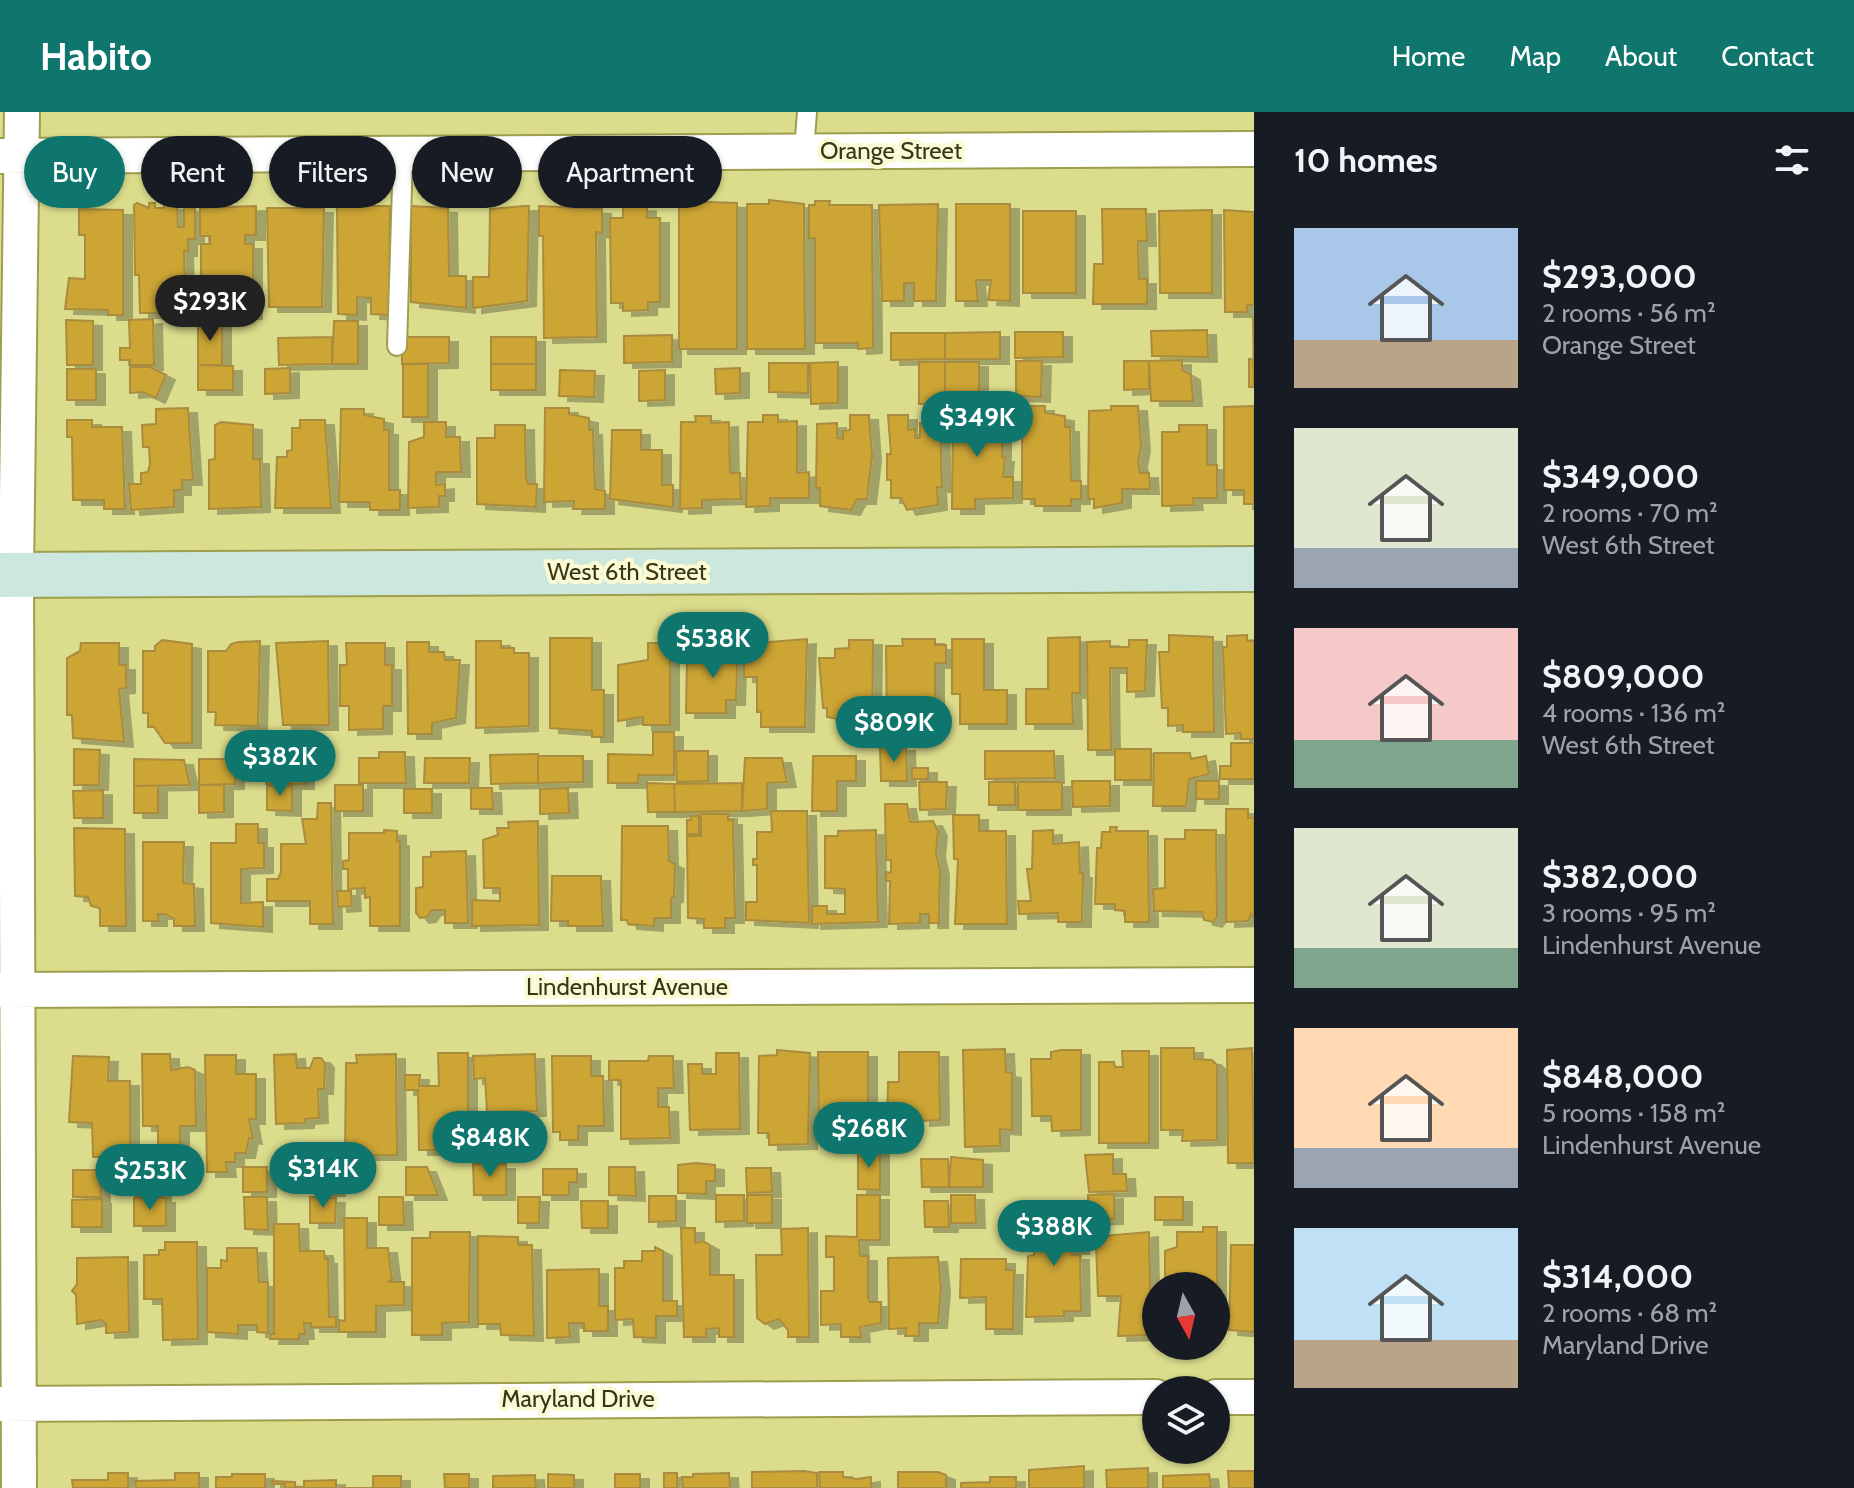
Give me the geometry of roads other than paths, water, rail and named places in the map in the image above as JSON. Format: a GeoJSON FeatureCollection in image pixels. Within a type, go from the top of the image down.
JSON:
{"type":"FeatureCollection","features":[{"type":"Feature","properties":{"kind":"street"},"geometry":{"type":"LineString","coordinates":[[19,1488],[10,1404],[8,575],[11,156],[22,112]]}},
{"type":"Feature","properties":{"kind":"street","name":"Orange Street"},"geometry":{"type":"LineString","coordinates":[[11,156],[1254,149]]}},
{"type":"Feature","properties":{"kind":"street","name":"West 6th Street"},"geometry":{"type":"LineString","coordinates":[[8,575],[1254,569]]}},
{"type":"Feature","properties":{"kind":"street","name":"Lindenhurst Avenue"},"geometry":{"type":"LineString","coordinates":[[10,990],[1254,985]]}},
{"type":"Feature","properties":{"kind":"street","name":"Maryland Drive"},"geometry":{"type":"LineString","coordinates":[[10,1404],[1142,1397]]}},
{"type":"Feature","properties":{"kind":"street"},"geometry":{"type":"LineString","coordinates":[[1230,1397],[1254,1397]]}},
{"type":"Feature","properties":{"kind":"lane"},"geometry":{"type":"LineString","coordinates":[[804,151],[807,112]]}},
{"type":"Feature","properties":{"kind":"lane"},"geometry":{"type":"LineString","coordinates":[[397,346],[403,154]]}}]}
